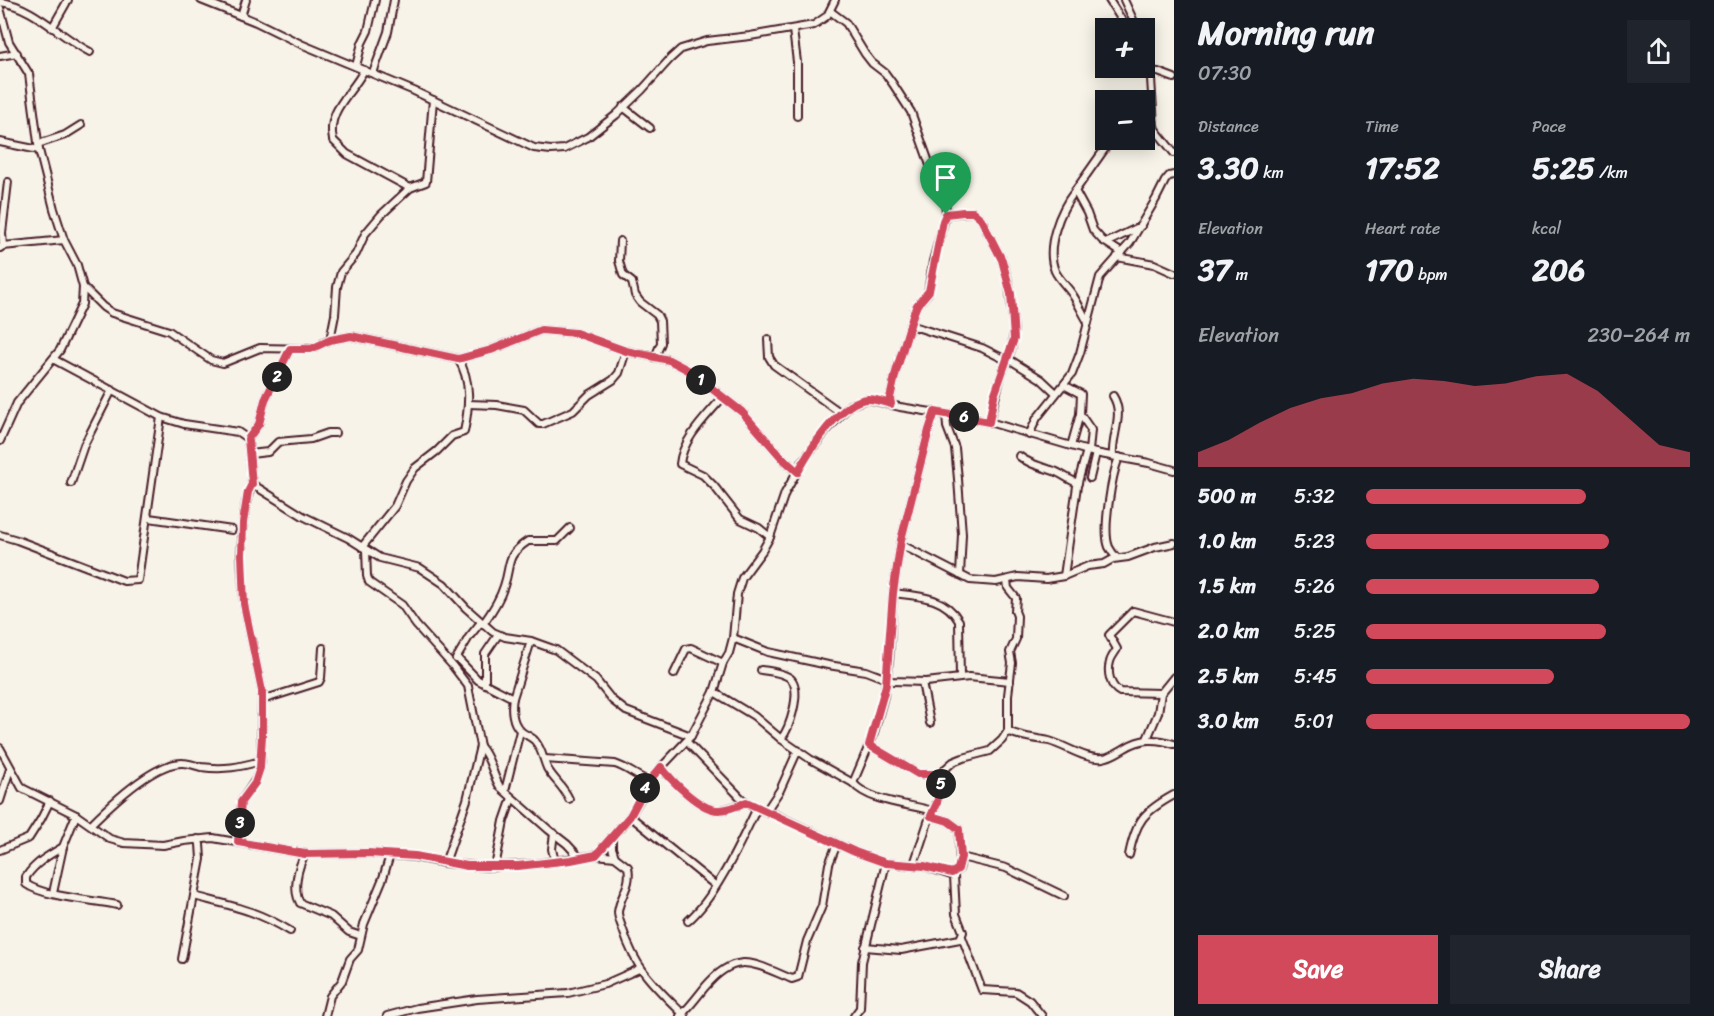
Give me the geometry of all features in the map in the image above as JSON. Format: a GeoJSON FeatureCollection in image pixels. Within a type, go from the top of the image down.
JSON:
{"type":"FeatureCollection","features":[{"type":"Feature","properties":{"kind":"street"},"geometry":{"type":"LineString","coordinates":[[52,28],[68,0]]}},
{"type":"Feature","properties":{"kind":"street"},"geometry":{"type":"LineString","coordinates":[[201,0],[241,16],[301,45],[373,73],[534,148],[545,150],[564,148],[582,141],[606,123],[642,90],[669,59],[690,45],[793,30],[819,22],[830,11],[836,0]]}},
{"type":"Feature","properties":{"kind":"street"},"geometry":{"type":"LineString","coordinates":[[241,16],[246,0]]}},
{"type":"Feature","properties":{"kind":"street"},"geometry":{"type":"LineString","coordinates":[[356,66],[362,44],[369,31],[375,0]]}},
{"type":"Feature","properties":{"kind":"street"},"geometry":{"type":"LineString","coordinates":[[373,73],[388,32],[394,0]]}},
{"type":"Feature","properties":{"kind":"street"},"geometry":{"type":"LineString","coordinates":[[1109,0],[1121,18]]}},
{"type":"Feature","properties":{"kind":"street"},"geometry":{"type":"LineString","coordinates":[[1124,0],[1132,18]]}},
{"type":"Feature","properties":{"kind":"street"},"geometry":{"type":"LineString","coordinates":[[0,2],[20,6],[90,52]]}},
{"type":"Feature","properties":{"kind":"street"},"geometry":{"type":"LineString","coordinates":[[0,8],[6,35],[29,74],[38,147],[64,240],[77,265],[83,287],[82,304],[60,350],[17,403],[0,441]]}},
{"type":"Feature","properties":{"kind":"street"},"geometry":{"type":"LineString","coordinates":[[830,11],[846,23],[865,54],[885,73],[911,112],[931,168],[944,191],[946,214],[933,261],[928,293],[917,305],[910,325],[896,372],[890,398],[891,404]]}},
{"type":"Feature","properties":{"kind":"street"},"geometry":{"type":"LineString","coordinates":[[793,30],[797,62],[797,116]]}},
{"type":"Feature","properties":{"kind":"street"},"geometry":{"type":"LineString","coordinates":[[0,56],[17,53]]}},
{"type":"Feature","properties":{"kind":"street"},"geometry":{"type":"LineString","coordinates":[[364,70],[336,110],[333,118],[333,140],[347,154],[410,188]]}},
{"type":"Feature","properties":{"kind":"street"},"geometry":{"type":"LineString","coordinates":[[1155,72],[1174,78]]}},
{"type":"Feature","properties":{"kind":"street"},"geometry":{"type":"LineString","coordinates":[[1151,78],[1154,125],[1174,153]]}},
{"type":"Feature","properties":{"kind":"street"},"geometry":{"type":"LineString","coordinates":[[330,340],[341,272],[356,254],[365,234],[381,215],[410,188],[423,184],[427,178],[433,100]]}},
{"type":"Feature","properties":{"kind":"street"},"geometry":{"type":"LineString","coordinates":[[623,107],[650,128]]}},
{"type":"Feature","properties":{"kind":"street"},"geometry":{"type":"LineString","coordinates":[[0,142],[38,147],[81,125]]}},
{"type":"Feature","properties":{"kind":"street"},"geometry":{"type":"LineString","coordinates":[[1088,322],[1074,296],[1055,273],[1053,247],[1057,225],[1066,203],[1104,150]]}},
{"type":"Feature","properties":{"kind":"street"},"geometry":{"type":"LineString","coordinates":[[1029,435],[1037,418],[1072,374],[1078,361],[1100,277],[1120,255],[1141,226],[1174,168]]}},
{"type":"Feature","properties":{"kind":"street"},"geometry":{"type":"LineString","coordinates":[[9,182],[1,247],[64,240]]}},
{"type":"Feature","properties":{"kind":"street"},"geometry":{"type":"LineString","coordinates":[[1075,191],[1093,230],[1120,255],[1154,264],[1174,273]]}},
{"type":"Feature","properties":{"kind":"street"},"geometry":{"type":"LineString","coordinates":[[946,214],[963,212],[977,214],[1002,260],[1009,285],[1014,331],[1012,347],[994,396],[989,422]]}},
{"type":"Feature","properties":{"kind":"street"},"geometry":{"type":"LineString","coordinates":[[1107,242],[1141,226]]}},
{"type":"Feature","properties":{"kind":"street"},"geometry":{"type":"LineString","coordinates":[[620,241],[619,261],[623,275],[632,282],[640,302],[657,315],[660,321],[661,343],[656,357]]}},
{"type":"Feature","properties":{"kind":"street"},"geometry":{"type":"LineString","coordinates":[[83,287],[112,313],[169,331],[216,362],[229,362],[260,348],[311,349],[330,340],[351,336],[458,359],[491,350],[535,332],[546,330],[576,333],[626,351],[669,360],[688,370],[742,412],[782,458],[798,472]]}},
{"type":"Feature","properties":{"kind":"street"},"geometry":{"type":"LineString","coordinates":[[910,325],[982,348],[1007,359],[1041,379],[1056,393]]}},
{"type":"Feature","properties":{"kind":"street"},"geometry":{"type":"LineString","coordinates":[[768,339],[769,357],[774,365],[841,413]]}},
{"type":"Feature","properties":{"kind":"street"},"geometry":{"type":"LineString","coordinates":[[238,842],[241,802],[255,783],[261,760],[262,700],[258,661],[244,604],[242,555],[243,523],[248,492],[252,484],[248,439],[259,424],[265,400],[290,349]]}},
{"type":"Feature","properties":{"kind":"street"},"geometry":{"type":"LineString","coordinates":[[468,404],[497,405],[524,410],[539,424],[543,424],[573,411],[595,390],[613,380],[619,373],[626,351]]}},
{"type":"Feature","properties":{"kind":"street"},"geometry":{"type":"LineString","coordinates":[[53,359],[161,417],[184,424],[238,432],[248,439]]}},
{"type":"Feature","properties":{"kind":"street"},"geometry":{"type":"LineString","coordinates":[[445,863],[467,800],[480,746],[468,686],[402,605],[369,582],[364,548],[396,506],[406,481],[415,468],[452,436],[465,432],[468,404],[467,381],[458,359]]}},
{"type":"Feature","properties":{"kind":"street"},"geometry":{"type":"LineString","coordinates":[[1064,385],[1081,394],[1080,414],[1071,446]]}},
{"type":"Feature","properties":{"kind":"street"},"geometry":{"type":"LineString","coordinates":[[71,483],[84,445],[112,390]]}},
{"type":"Feature","properties":{"kind":"street"},"geometry":{"type":"LineString","coordinates":[[1113,396],[1118,414],[1112,448],[1116,456],[1107,539],[1110,549],[1118,558]]}},
{"type":"Feature","properties":{"kind":"street"},"geometry":{"type":"LineString","coordinates":[[723,397],[692,436],[680,464],[703,475],[740,519],[759,528],[770,537]]}},
{"type":"Feature","properties":{"kind":"street"},"geometry":{"type":"LineString","coordinates":[[596,855],[630,816],[649,781],[691,736],[714,692],[723,663],[729,653],[740,583],[770,537],[785,493],[814,446],[841,413],[856,402],[867,399],[989,422],[1091,452],[1174,470]]}},
{"type":"Feature","properties":{"kind":"street"},"geometry":{"type":"LineString","coordinates":[[853,783],[869,745],[882,704],[887,679],[893,593],[900,544],[935,412]]}},
{"type":"Feature","properties":{"kind":"street"},"geometry":{"type":"LineString","coordinates":[[946,414],[947,427],[955,448],[958,479],[962,534],[960,575]]}},
{"type":"Feature","properties":{"kind":"street"},"geometry":{"type":"LineString","coordinates":[[1080,414],[1091,428],[1090,478]]}},
{"type":"Feature","properties":{"kind":"street"},"geometry":{"type":"LineString","coordinates":[[0,535],[124,581],[138,580],[161,417]]}},
{"type":"Feature","properties":{"kind":"street"},"geometry":{"type":"LineString","coordinates":[[250,454],[268,452],[278,442],[311,439],[335,433]]}},
{"type":"Feature","properties":{"kind":"street"},"geometry":{"type":"LineString","coordinates":[[1064,576],[1078,483],[1091,452]]}},
{"type":"Feature","properties":{"kind":"street"},"geometry":{"type":"LineString","coordinates":[[1019,456],[1036,466],[1053,470],[1078,483]]}},
{"type":"Feature","properties":{"kind":"street"},"geometry":{"type":"LineString","coordinates":[[252,484],[303,516],[388,561],[420,568],[440,580],[482,623],[498,634],[548,646],[573,661],[596,680],[612,700],[626,711],[691,736]]}},
{"type":"Feature","properties":{"kind":"street"},"geometry":{"type":"LineString","coordinates":[[148,516],[149,518],[232,530]]}},
{"type":"Feature","properties":{"kind":"street"},"geometry":{"type":"LineString","coordinates":[[452,665],[469,637],[482,623],[504,586],[509,560],[513,553],[528,541],[557,541],[570,528]]}},
{"type":"Feature","properties":{"kind":"street"},"geometry":{"type":"LineString","coordinates":[[900,544],[976,581],[1007,581],[1018,577],[1046,579],[1064,576],[1088,566],[1104,564],[1174,543]]}},
{"type":"Feature","properties":{"kind":"street"},"geometry":{"type":"LineString","coordinates":[[914,864],[939,795],[945,769],[953,762],[990,751],[997,746],[1008,731],[1012,663],[1010,652],[1016,639],[1017,622],[1016,598],[1008,588],[1007,581]]}},
{"type":"Feature","properties":{"kind":"street"},"geometry":{"type":"LineString","coordinates":[[893,593],[941,601],[957,617],[960,677]]}},
{"type":"Feature","properties":{"kind":"street"},"geometry":{"type":"LineString","coordinates":[[1161,693],[1120,692],[1114,689],[1110,664],[1117,649],[1109,635],[1133,611],[1174,622]]}},
{"type":"Feature","properties":{"kind":"street"},"geometry":{"type":"LineString","coordinates":[[485,684],[485,654],[498,634]]}},
{"type":"Feature","properties":{"kind":"street"},"geometry":{"type":"LineString","coordinates":[[733,638],[768,652],[858,669],[887,679],[921,682],[960,677],[1010,681]]}},
{"type":"Feature","properties":{"kind":"street"},"geometry":{"type":"LineString","coordinates":[[531,641],[513,698],[514,719],[520,731],[536,742],[549,771],[569,799]]}},
{"type":"Feature","properties":{"kind":"street"},"geometry":{"type":"LineString","coordinates":[[262,700],[319,682],[323,648]]}},
{"type":"Feature","properties":{"kind":"street"},"geometry":{"type":"LineString","coordinates":[[674,674],[686,649],[691,648],[723,663]]}},
{"type":"Feature","properties":{"kind":"street"},"geometry":{"type":"LineString","coordinates":[[457,658],[468,672],[485,684],[513,698]]}},
{"type":"Feature","properties":{"kind":"street"},"geometry":{"type":"LineString","coordinates":[[761,670],[778,673],[792,680],[793,683],[792,717],[788,731],[781,739]]}},
{"type":"Feature","properties":{"kind":"street"},"geometry":{"type":"LineString","coordinates":[[1147,739],[1158,713],[1161,693],[1174,677]]}},
{"type":"Feature","properties":{"kind":"street"},"geometry":{"type":"LineString","coordinates":[[921,682],[930,723]]}},
{"type":"Feature","properties":{"kind":"street"},"geometry":{"type":"LineString","coordinates":[[714,692],[754,716],[781,739],[853,783],[860,790],[932,814],[959,829],[961,857],[958,869],[952,873]]}},
{"type":"Feature","properties":{"kind":"street"},"geometry":{"type":"LineString","coordinates":[[505,791],[520,731]]}},
{"type":"Feature","properties":{"kind":"street"},"geometry":{"type":"LineString","coordinates":[[1008,731],[1050,741],[1098,758],[1115,754],[1134,742],[1147,739],[1174,744]]}},
{"type":"Feature","properties":{"kind":"street"},"geometry":{"type":"LineString","coordinates":[[687,742],[746,802],[757,808],[886,863],[914,864],[952,873],[956,879],[955,908],[963,932],[962,937],[982,990],[1016,992],[1030,1001],[1042,1016]]}},
{"type":"Feature","properties":{"kind":"street"},"geometry":{"type":"LineString","coordinates":[[869,745],[918,774],[943,774]]}},
{"type":"Feature","properties":{"kind":"street"},"geometry":{"type":"LineString","coordinates":[[480,746],[489,758],[496,780],[505,791],[580,858]]}},
{"type":"Feature","properties":{"kind":"street"},"geometry":{"type":"LineString","coordinates":[[0,748],[10,769],[26,792],[50,801],[92,824],[110,839],[124,843],[163,845],[213,838],[305,854],[368,853],[415,856],[445,863],[495,867],[555,862],[596,855],[615,857],[628,867],[629,882],[618,913],[639,969],[683,1015],[711,981],[735,963],[756,965],[792,979],[798,977],[807,941],[822,906],[829,864],[837,844]]}},
{"type":"Feature","properties":{"kind":"street"},"geometry":{"type":"LineString","coordinates":[[766,811],[780,790],[798,750]]}},
{"type":"Feature","properties":{"kind":"street"},"geometry":{"type":"LineString","coordinates":[[545,759],[615,764],[622,766],[638,778],[649,781]]}},
{"type":"Feature","properties":{"kind":"street"},"geometry":{"type":"LineString","coordinates":[[92,824],[126,792],[166,768],[183,763],[198,767],[227,769],[261,760]]}},
{"type":"Feature","properties":{"kind":"street"},"geometry":{"type":"LineString","coordinates":[[661,767],[674,783],[713,810],[721,810],[746,802]]}},
{"type":"Feature","properties":{"kind":"street"},"geometry":{"type":"LineString","coordinates":[[0,801],[10,769]]}},
{"type":"Feature","properties":{"kind":"street"},"geometry":{"type":"LineString","coordinates":[[1129,855],[1134,832],[1142,819],[1150,810],[1174,795]]}},
{"type":"Feature","properties":{"kind":"street"},"geometry":{"type":"LineString","coordinates":[[495,867],[504,821],[513,798]]}},
{"type":"Feature","properties":{"kind":"street"},"geometry":{"type":"LineString","coordinates":[[0,850],[29,838],[50,801]]}},
{"type":"Feature","properties":{"kind":"street"},"geometry":{"type":"LineString","coordinates":[[688,921],[698,912],[728,865],[757,808]]}},
{"type":"Feature","properties":{"kind":"street"},"geometry":{"type":"LineString","coordinates":[[53,893],[63,847],[76,815]]}},
{"type":"Feature","properties":{"kind":"street"},"geometry":{"type":"LineString","coordinates":[[630,816],[715,885]]}},
{"type":"Feature","properties":{"kind":"street"},"geometry":{"type":"LineString","coordinates":[[554,833],[552,849],[555,862]]}},
{"type":"Feature","properties":{"kind":"street"},"geometry":{"type":"LineString","coordinates":[[614,835],[611,841],[615,857]]}},
{"type":"Feature","properties":{"kind":"street"},"geometry":{"type":"LineString","coordinates":[[182,960],[201,859],[198,839]]}},
{"type":"Feature","properties":{"kind":"street"},"geometry":{"type":"LineString","coordinates":[[63,847],[45,857],[30,871],[25,880],[30,887],[117,905]]}},
{"type":"Feature","properties":{"kind":"street"},"geometry":{"type":"LineString","coordinates":[[305,854],[297,878],[300,903],[331,916],[349,932],[361,936]]}},
{"type":"Feature","properties":{"kind":"street"},"geometry":{"type":"LineString","coordinates":[[333,1016],[325,1015],[330,996],[342,981],[350,959],[358,951],[364,924],[390,855]]}},
{"type":"Feature","properties":{"kind":"street"},"geometry":{"type":"LineString","coordinates":[[961,857],[1006,868],[1064,896]]}},
{"type":"Feature","properties":{"kind":"street"},"geometry":{"type":"LineString","coordinates":[[854,1016],[860,1008],[864,947],[886,863]]}},
{"type":"Feature","properties":{"kind":"street"},"geometry":{"type":"LineString","coordinates":[[194,896],[244,908],[290,931]]}},
{"type":"Feature","properties":{"kind":"street"},"geometry":{"type":"LineString","coordinates":[[864,947],[901,951],[958,940],[962,937]]}},
{"type":"Feature","properties":{"kind":"street"},"geometry":{"type":"LineString","coordinates":[[387,1016],[417,1008],[477,999],[568,993],[605,984],[639,969]]}},
{"type":"Feature","properties":{"kind":"route"},"geometry":{"type":"LineString","coordinates":[[973,212],[984,224],[1002,260],[1009,285],[1014,339],[994,396],[989,422],[935,412],[901,540],[893,593],[886,685],[869,745],[918,774],[943,774],[937,803],[931,816],[948,821],[959,829],[961,857],[958,869],[952,873],[914,864],[886,863],[855,852],[746,802],[732,808],[713,810],[674,783],[661,767],[649,781],[630,816],[596,855],[571,860],[518,866],[467,866],[415,856],[368,853],[305,854],[238,842],[241,802],[255,783],[260,768],[262,736],[262,691],[258,661],[244,604],[243,523],[248,492],[252,484],[248,439],[259,424],[265,400],[290,349],[311,349],[330,340],[351,336],[458,359],[491,350],[541,330],[576,333],[626,351],[669,360],[688,370],[742,412],[782,458],[798,472],[814,446],[850,405],[867,399],[891,404],[890,398],[896,372],[913,315],[917,305],[928,293],[933,261],[946,214],[973,212]]}}]}
